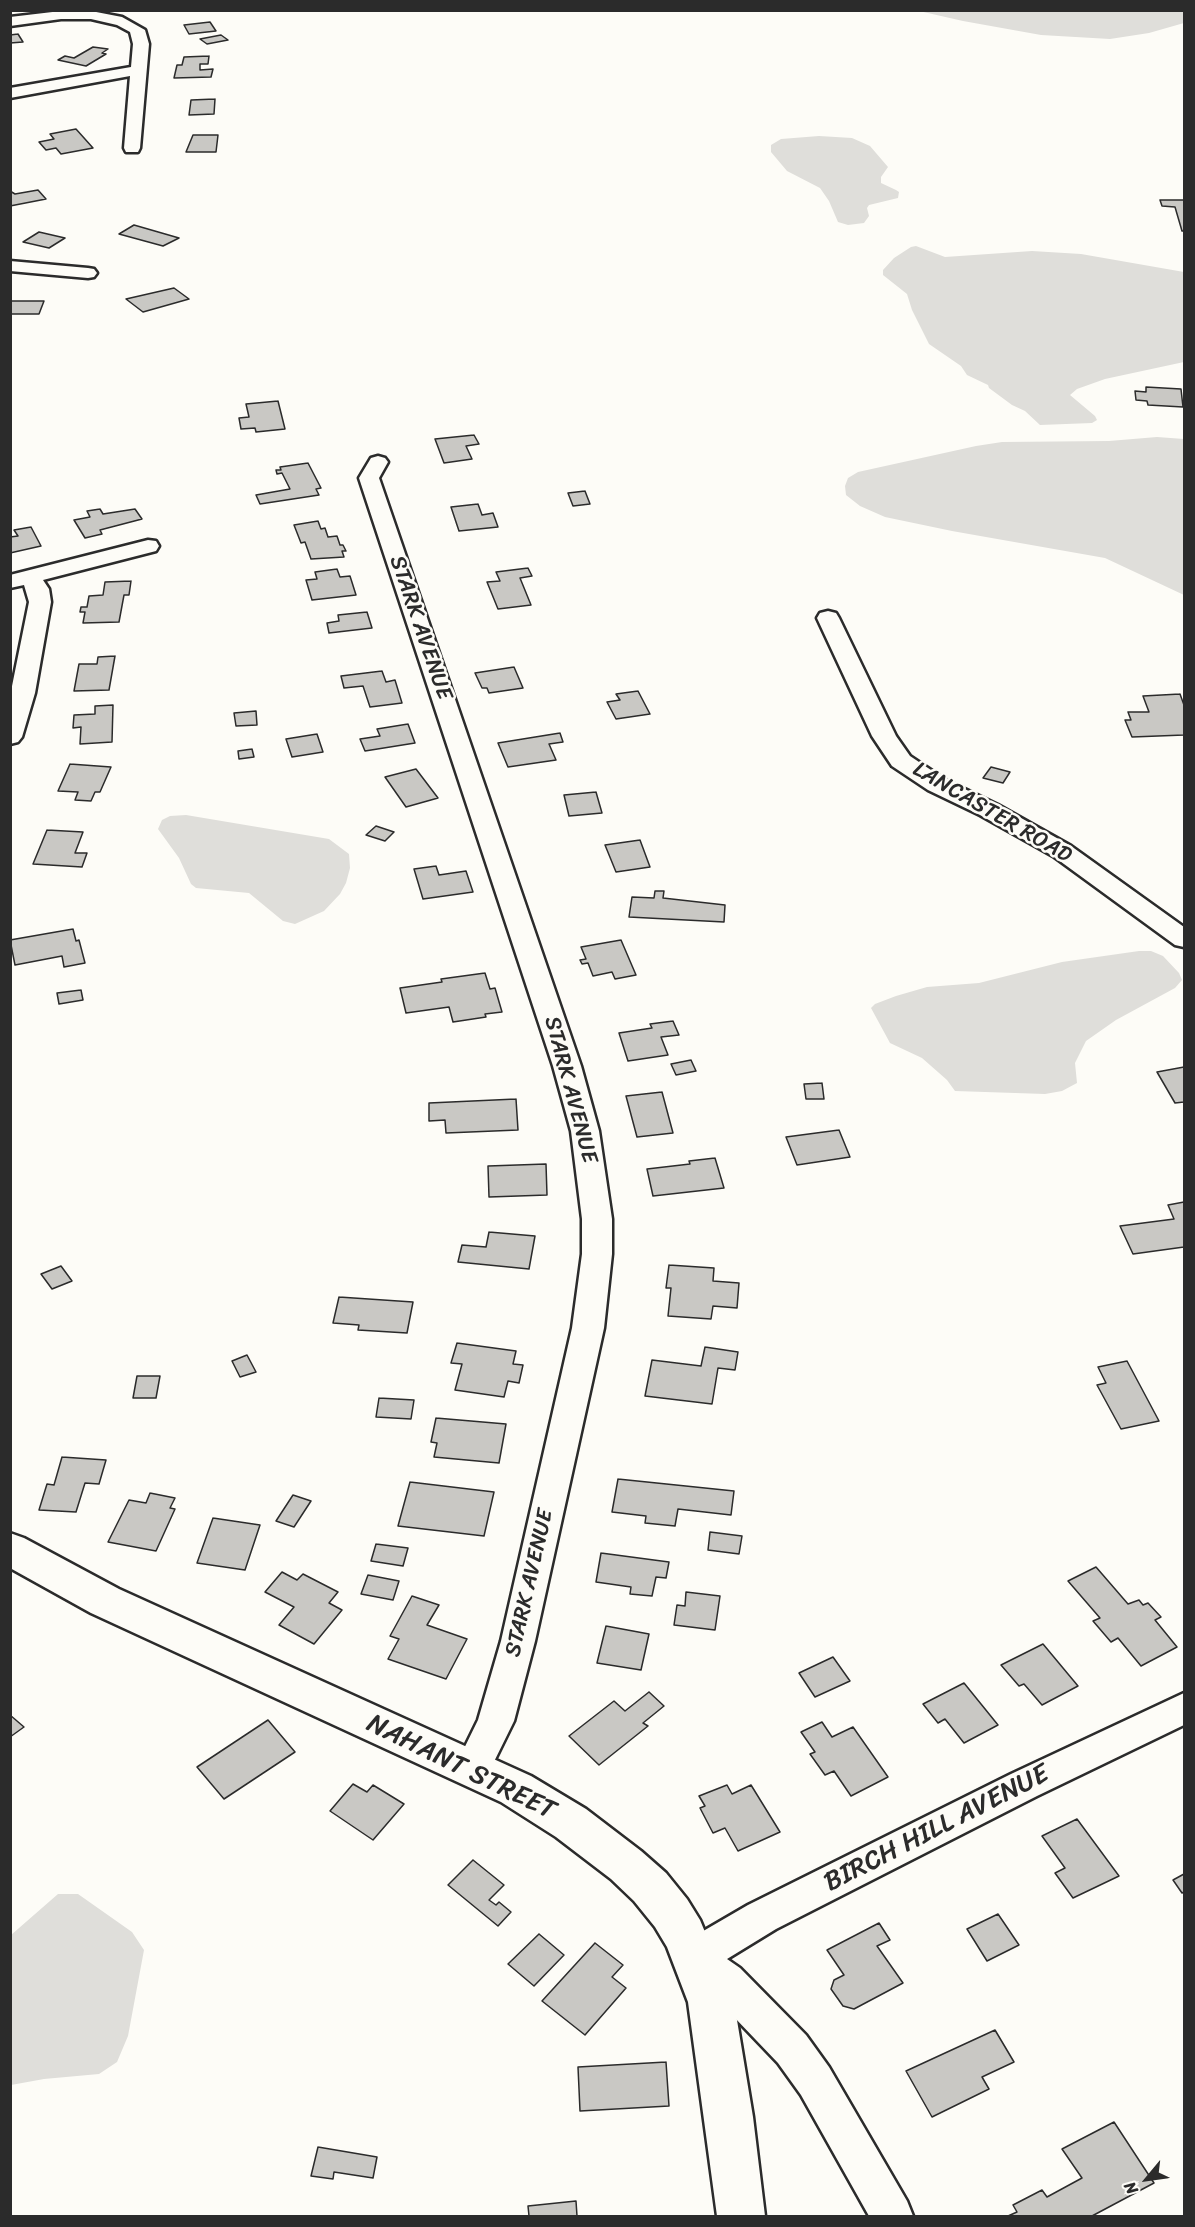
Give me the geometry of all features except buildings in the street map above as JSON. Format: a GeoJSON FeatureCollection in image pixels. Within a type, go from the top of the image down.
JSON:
{"type":"FeatureCollection","features":[{"type":"Feature","properties":{"kind":"main road","name":"NAHANT STREET"},"geometry":{"type":"LineString","coordinates":[[10,1549],[105,1601],[516,1789],[600,1844],[626,1865],[650,1887],[670,1913],[695,1958],[711,2002],[729,2117],[741,2217]]}},
{"type":"Feature","properties":{"kind":"street"},"geometry":{"type":"LineString","coordinates":[[10,22],[77,14],[122,22],[139,33],[141,44],[132,148]]}},
{"type":"Feature","properties":{"kind":"street"},"geometry":{"type":"LineString","coordinates":[[10,93],[138,70]]}},
{"type":"Feature","properties":{"kind":"street"},"geometry":{"type":"LineString","coordinates":[[10,266],[88,273]]}},
{"type":"Feature","properties":{"kind":"street","name":"STARK AVENUE"},"geometry":{"type":"LineString","coordinates":[[378,462],[369,478],[564,1056],[585,1131],[597,1219],[597,1254],[588,1328],[518,1641],[496,1721],[472,1769]]}},
{"type":"Feature","properties":{"kind":"street"},"geometry":{"type":"LineString","coordinates":[[20,579],[148,546]]}},
{"type":"Feature","properties":{"kind":"street"},"geometry":{"type":"LineString","coordinates":[[10,737],[23,693],[40,602],[38,590],[20,579]]}},
{"type":"Feature","properties":{"kind":"street","name":"LANCASTER ROAD"},"geometry":{"type":"LineString","coordinates":[[828,618],[884,736],[901,761],[938,784],[1062,851],[1185,939]]}},
{"type":"Feature","properties":{"kind":"street","name":"BIRCH HILL AVENUE"},"geometry":{"type":"LineString","coordinates":[[695,1958],[772,1911],[1024,1785],[1185,1708]]}},
{"type":"Feature","properties":{"kind":"street"},"geometry":{"type":"LineString","coordinates":[[695,1958],[726,1981],[792,2049],[815,2081],[892,2217]]}},
{"type":"Feature","properties":{"kind":"shaded area"},"geometry":{"type":"Polygon","coordinates":[[[1184,10],[1184,23],[1149,33],[1110,39],[1041,35],[919,11],[1184,10]]]}},
{"type":"Feature","properties":{"kind":"shaded area"},"geometry":{"type":"Polygon","coordinates":[[[819,136],[852,138],[870,146],[888,167],[881,177],[881,183],[899,192],[898,198],[869,205],[867,208],[869,216],[864,223],[848,225],[838,222],[829,201],[820,188],[787,171],[771,152],[771,145],[781,139],[819,136]]]}},
{"type":"Feature","properties":{"kind":"shaded area"},"geometry":{"type":"Polygon","coordinates":[[[916,246],[945,257],[1032,251],[1081,254],[1184,272],[1184,362],[1105,379],[1077,389],[1070,395],[1095,416],[1097,420],[1092,423],[1040,425],[1025,411],[1012,405],[988,385],[967,375],[961,366],[929,344],[912,310],[907,294],[883,275],[883,270],[894,258],[916,246]]]}},
{"type":"Feature","properties":{"kind":"shaded area"},"geometry":{"type":"Polygon","coordinates":[[[1157,437],[1184,439],[1184,595],[1105,558],[885,517],[860,506],[846,495],[845,486],[848,478],[858,472],[976,446],[1002,442],[1109,441],[1157,437]]]}},
{"type":"Feature","properties":{"kind":"shaded area"},"geometry":{"type":"Polygon","coordinates":[[[186,815],[329,839],[349,854],[350,868],[346,883],[340,894],[324,911],[295,924],[283,921],[249,893],[196,888],[191,884],[179,858],[158,829],[162,820],[170,816],[186,815]]]}},
{"type":"Feature","properties":{"kind":"shaded area"},"geometry":{"type":"Polygon","coordinates":[[[1151,951],[1163,956],[1179,973],[1182,980],[1175,988],[1116,1020],[1086,1041],[1075,1063],[1077,1083],[1062,1091],[1045,1094],[955,1091],[947,1080],[922,1058],[890,1043],[871,1008],[875,1004],[896,996],[927,987],[979,983],[1062,962],[1151,951]]]}},
{"type":"Feature","properties":{"kind":"shaded area"},"geometry":{"type":"Polygon","coordinates":[[[58,1894],[78,1894],[132,1932],[144,1950],[128,2036],[117,2062],[99,2074],[44,2079],[11,2085],[11,1935],[58,1894]]]}}]}
